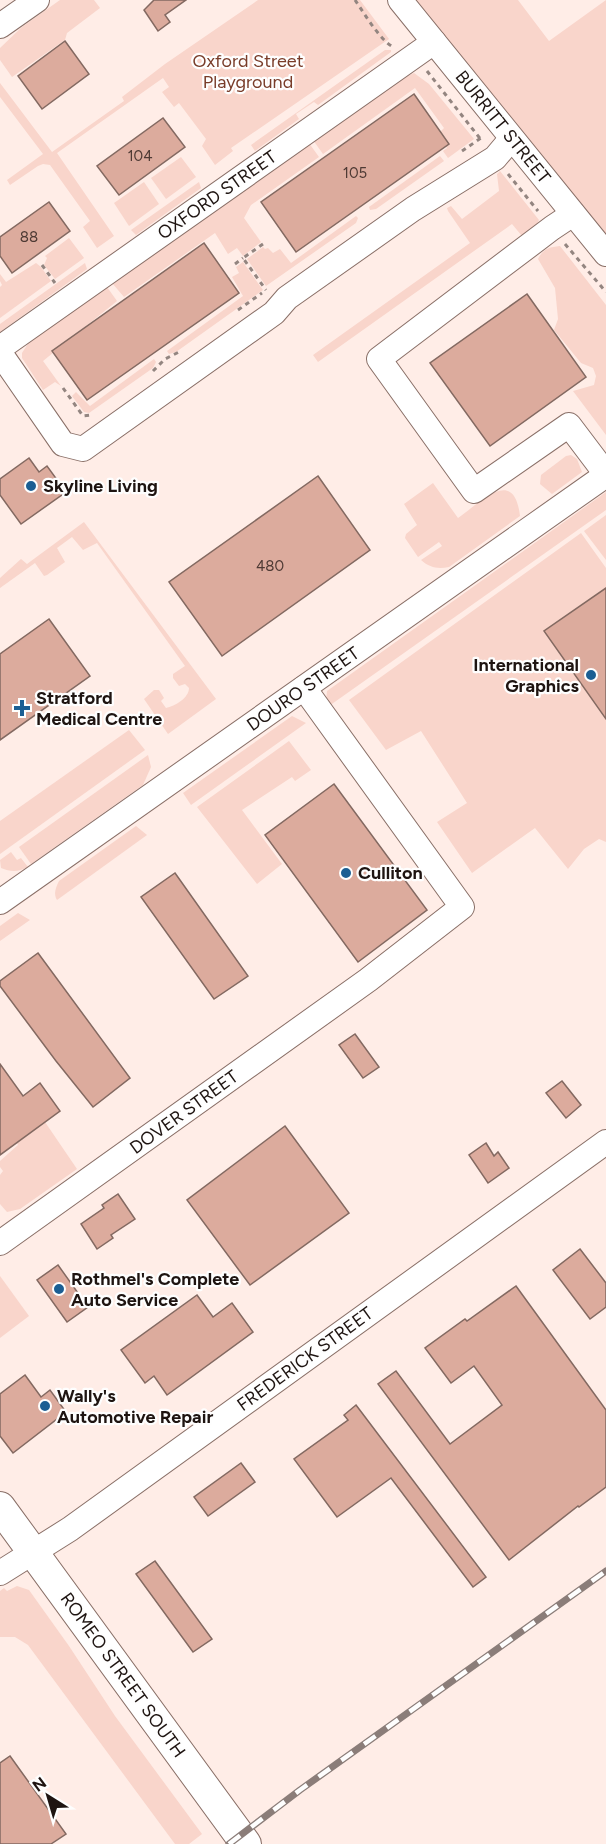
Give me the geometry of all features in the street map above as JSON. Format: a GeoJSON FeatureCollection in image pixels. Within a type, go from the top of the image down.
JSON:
{"type":"FeatureCollection","features":[{"type":"Feature","properties":{"kind":"main road","name":"ROMEO STREET SOUTH"},"geometry":{"type":"LineString","coordinates":[[0,1507],[246,1844]]}},
{"type":"Feature","properties":{"kind":"street"},"geometry":{"type":"LineString","coordinates":[[0,26],[37,0]]}},
{"type":"Feature","properties":{"kind":"street","name":"BURRITT STREET"},"geometry":{"type":"LineString","coordinates":[[400,0],[606,254]]}},
{"type":"Feature","properties":{"kind":"street","name":"OXFORD STREET"},"geometry":{"type":"LineString","coordinates":[[0,348],[434,42]]}},
{"type":"Feature","properties":{"kind":"street"},"geometry":{"type":"LineString","coordinates":[[0,353],[63,444],[83,449],[274,313],[287,298],[413,209],[495,158],[512,139]]}},
{"type":"Feature","properties":{"kind":"street"},"geometry":{"type":"LineString","coordinates":[[573,214],[378,359],[474,491],[569,425],[606,475]]}},
{"type":"Feature","properties":{"kind":"street","name":"DOURO STREET"},"geometry":{"type":"LineString","coordinates":[[0,902],[606,475]]}},
{"type":"Feature","properties":{"kind":"street","name":"DOVER STREET"},"geometry":{"type":"LineString","coordinates":[[0,1243],[368,980],[462,907],[304,688]]}},
{"type":"Feature","properties":{"kind":"street","name":"FREDERICK STREET"},"geometry":{"type":"LineString","coordinates":[[0,1573],[80,1522],[606,1142]]}},
{"type":"Feature","properties":{"kind":"path"},"geometry":{"type":"LineString","coordinates":[[454,157],[481,138]]}},
{"type":"Feature","properties":{"kind":"path"},"geometry":{"type":"LineString","coordinates":[[235,264],[263,244]]}},
{"type":"Feature","properties":{"kind":"path"},"geometry":{"type":"LineString","coordinates":[[243,258],[266,290]]}},
{"type":"Feature","properties":{"kind":"path"},"geometry":{"type":"LineString","coordinates":[[42,265],[55,283]]}},
{"type":"Feature","properties":{"kind":"path"},"geometry":{"type":"LineString","coordinates":[[229,317],[275,284]]}},
{"type":"Feature","properties":{"kind":"path"},"geometry":{"type":"LineString","coordinates":[[145,377],[165,359],[184,350]]}},
{"type":"Feature","properties":{"kind":"path"},"geometry":{"type":"LineString","coordinates":[[63,388],[84,416],[90,416],[99,410]]}},
{"type":"Feature","properties":{"kind":"green space"},"geometry":{"type":"Polygon","coordinates":[[[60,0],[94,0],[100,8],[67,33],[65,40],[12,77],[0,60],[0,48],[22,27],[60,0]]]}},
{"type":"Feature","properties":{"kind":"green space","name":"Oxford Street Playground"},"geometry":{"type":"Polygon","coordinates":[[[258,0],[360,0],[389,39],[231,148],[233,151],[215,165],[202,146],[206,139],[179,103],[174,107],[162,92],[169,87],[163,78],[57,153],[114,236],[97,248],[83,227],[90,221],[50,165],[38,166],[10,185],[7,180],[43,154],[0,97],[0,83],[52,152],[124,101],[122,97],[165,64],[258,0]]]}},
{"type":"Feature","properties":{"kind":"green space"},"geometry":{"type":"Polygon","coordinates":[[[413,0],[518,0],[549,41],[606,0],[606,236],[413,0]]]}},
{"type":"Feature","properties":{"kind":"green space"},"geometry":{"type":"Polygon","coordinates":[[[385,50],[391,50],[391,52],[318,105],[314,102],[296,114],[299,119],[255,151],[251,145],[385,50]]]}},
{"type":"Feature","properties":{"kind":"green space"},"geometry":{"type":"Polygon","coordinates":[[[414,73],[429,84],[474,139],[448,158],[443,151],[447,148],[438,134],[444,128],[415,88],[323,154],[313,140],[403,78],[414,73]]]}},
{"type":"Feature","properties":{"kind":"green space"},"geometry":{"type":"Polygon","coordinates":[[[309,143],[319,157],[251,205],[244,218],[261,242],[243,256],[237,248],[228,254],[215,233],[124,297],[112,283],[309,143]]]}},
{"type":"Feature","properties":{"kind":"green space"},"geometry":{"type":"Polygon","coordinates":[[[440,156],[444,161],[376,209],[370,210],[369,207],[440,156]]]}},
{"type":"Feature","properties":{"kind":"green space"},"geometry":{"type":"Polygon","coordinates":[[[181,157],[196,177],[166,199],[151,178],[181,157]]]}},
{"type":"Feature","properties":{"kind":"green space"},"geometry":{"type":"Polygon","coordinates":[[[500,171],[539,220],[536,226],[522,236],[512,224],[318,362],[313,355],[470,243],[447,208],[451,206],[462,219],[499,191],[497,174],[500,171]]]}},
{"type":"Feature","properties":{"kind":"green space"},"geometry":{"type":"Polygon","coordinates":[[[144,182],[159,204],[129,226],[114,203],[144,182]]]}},
{"type":"Feature","properties":{"kind":"green space"},"geometry":{"type":"Polygon","coordinates":[[[199,182],[201,188],[136,235],[131,230],[199,182]]]}},
{"type":"Feature","properties":{"kind":"green space"},"geometry":{"type":"Polygon","coordinates":[[[356,216],[358,218],[356,223],[266,286],[247,259],[263,247],[273,253],[280,249],[291,263],[356,216]]]}},
{"type":"Feature","properties":{"kind":"green space"},"geometry":{"type":"Polygon","coordinates":[[[69,238],[84,258],[55,279],[44,265],[47,258],[45,256],[69,238]]]}},
{"type":"Feature","properties":{"kind":"green space"},"geometry":{"type":"Polygon","coordinates":[[[560,246],[606,305],[606,435],[573,391],[594,385],[596,376],[593,368],[581,363],[554,330],[558,319],[555,288],[538,259],[547,249],[560,246]]]}},
{"type":"Feature","properties":{"kind":"green space"},"geometry":{"type":"Polygon","coordinates":[[[243,262],[263,290],[176,352],[169,354],[167,351],[243,296],[232,277],[239,273],[236,267],[243,262]]]}},
{"type":"Feature","properties":{"kind":"green space"},"geometry":{"type":"Polygon","coordinates":[[[36,263],[51,281],[0,318],[0,287],[2,285],[0,274],[6,282],[36,263]]]}},
{"type":"Feature","properties":{"kind":"green space"},"geometry":{"type":"Polygon","coordinates":[[[85,263],[87,269],[0,332],[0,324],[85,263]]]}},
{"type":"Feature","properties":{"kind":"green space"},"geometry":{"type":"Polygon","coordinates":[[[107,287],[117,301],[43,361],[61,386],[55,382],[43,390],[22,358],[22,353],[29,342],[107,287]]]}},
{"type":"Feature","properties":{"kind":"green space"},"geometry":{"type":"Polygon","coordinates":[[[154,359],[156,362],[153,368],[89,413],[84,412],[72,396],[76,392],[90,406],[154,359]]]}},
{"type":"Feature","properties":{"kind":"green space"},"geometry":{"type":"Polygon","coordinates":[[[571,455],[577,459],[582,472],[552,494],[540,484],[541,475],[566,456],[571,455]]]}},
{"type":"Feature","properties":{"kind":"green space"},"geometry":{"type":"Polygon","coordinates":[[[433,483],[458,518],[486,497],[504,490],[511,493],[517,501],[520,516],[449,567],[431,566],[421,560],[442,546],[439,542],[418,557],[405,538],[406,534],[417,525],[404,504],[433,483]]]}},
{"type":"Feature","properties":{"kind":"green space"},"geometry":{"type":"Polygon","coordinates":[[[606,492],[606,510],[329,706],[326,702],[327,691],[606,492]]]}},
{"type":"Feature","properties":{"kind":"green space"},"geometry":{"type":"Polygon","coordinates":[[[606,515],[606,560],[584,531],[606,515]]]}},
{"type":"Feature","properties":{"kind":"green space"},"geometry":{"type":"Polygon","coordinates":[[[84,522],[216,699],[168,734],[144,699],[154,690],[159,690],[164,698],[161,701],[166,708],[181,701],[187,695],[189,688],[185,684],[179,686],[173,674],[185,666],[97,543],[83,550],[72,537],[57,548],[65,562],[47,575],[44,576],[35,563],[0,588],[0,578],[21,559],[27,564],[84,522]]]}},
{"type":"Feature","properties":{"kind":"green space"},"geometry":{"type":"Polygon","coordinates":[[[581,533],[606,568],[606,591],[546,632],[606,719],[606,842],[599,839],[584,849],[568,869],[535,828],[472,873],[437,822],[467,803],[421,731],[386,750],[349,700],[581,533]]]}},
{"type":"Feature","properties":{"kind":"green space"},"geometry":{"type":"Polygon","coordinates":[[[292,716],[306,723],[191,805],[183,793],[292,716]]]}},
{"type":"Feature","properties":{"kind":"green space"},"geometry":{"type":"Polygon","coordinates":[[[129,730],[145,750],[0,854],[0,821],[129,730]]]}},
{"type":"Feature","properties":{"kind":"green space"},"geometry":{"type":"Polygon","coordinates":[[[289,741],[311,770],[295,781],[292,777],[242,810],[282,864],[257,884],[197,807],[289,741]]]}},
{"type":"Feature","properties":{"kind":"green space"},"geometry":{"type":"Polygon","coordinates":[[[148,755],[151,767],[143,785],[31,864],[19,847],[148,755]]]}},
{"type":"Feature","properties":{"kind":"green space"},"geometry":{"type":"Polygon","coordinates":[[[136,826],[147,835],[57,900],[55,893],[59,881],[136,826]]]}},
{"type":"Feature","properties":{"kind":"green space"},"geometry":{"type":"Polygon","coordinates":[[[11,852],[17,860],[21,858],[28,867],[15,871],[1,868],[0,860],[11,852]]]}},
{"type":"Feature","properties":{"kind":"green space"},"geometry":{"type":"Polygon","coordinates":[[[18,913],[30,920],[0,941],[0,926],[18,913]]]}},
{"type":"Feature","properties":{"kind":"green space"},"geometry":{"type":"Polygon","coordinates":[[[45,1122],[77,1169],[20,1209],[7,1212],[0,1204],[0,1175],[3,1171],[0,1161],[18,1145],[17,1143],[45,1122]]]}},
{"type":"Feature","properties":{"kind":"green space"},"geometry":{"type":"Polygon","coordinates":[[[0,1276],[29,1316],[0,1338],[0,1276]]]}},
{"type":"Feature","properties":{"kind":"green space"},"geometry":{"type":"Polygon","coordinates":[[[17,1586],[29,1590],[115,1716],[202,1834],[189,1844],[175,1844],[28,1645],[15,1637],[0,1637],[0,1591],[4,1588],[7,1591],[17,1586]]]}},
{"type":"Feature","properties":{"kind":"building"},"geometry":{"type":"Polygon","coordinates":[[[154,0],[186,0],[165,15],[170,22],[158,31],[144,10],[154,0]]]}},
{"type":"Feature","properties":{"kind":"building"},"geometry":{"type":"Polygon","coordinates":[[[65,41],[89,74],[42,109],[18,76],[65,41]]]}},
{"type":"Feature","properties":{"kind":"building"},"geometry":{"type":"Polygon","coordinates":[[[414,94],[449,144],[296,252],[261,202],[414,94]]]}},
{"type":"Feature","properties":{"kind":"building"},"geometry":{"type":"Polygon","coordinates":[[[163,118],[185,147],[119,195],[97,166],[163,118]]]}},
{"type":"Feature","properties":{"kind":"building"},"geometry":{"type":"Polygon","coordinates":[[[49,202],[70,231],[12,273],[0,256],[0,237],[49,202]]]}},
{"type":"Feature","properties":{"kind":"building"},"geometry":{"type":"Polygon","coordinates":[[[204,243],[239,293],[87,400],[52,351],[204,243]]]}},
{"type":"Feature","properties":{"kind":"building"},"geometry":{"type":"Polygon","coordinates":[[[527,294],[586,377],[490,446],[430,363],[527,294]]]}},
{"type":"Feature","properties":{"kind":"building","name":"Skyline Living"},"geometry":{"type":"Polygon","coordinates":[[[29,458],[39,472],[47,466],[66,492],[21,524],[0,495],[0,479],[29,458]]]}},
{"type":"Feature","properties":{"kind":"building"},"geometry":{"type":"Polygon","coordinates":[[[318,476],[370,550],[222,656],[169,582],[318,476]]]}},
{"type":"Feature","properties":{"kind":"building","name":"International Graphics"},"geometry":{"type":"Polygon","coordinates":[[[606,588],[606,719],[544,631],[606,588]]]}},
{"type":"Feature","properties":{"kind":"building","name":"Stratford Medical Centre"},"geometry":{"type":"Polygon","coordinates":[[[49,619],[90,676],[0,740],[0,654],[49,619]]]}},
{"type":"Feature","properties":{"kind":"building","name":"Culliton"},"geometry":{"type":"Polygon","coordinates":[[[334,784],[427,910],[358,962],[265,835],[334,784]]]}},
{"type":"Feature","properties":{"kind":"building"},"geometry":{"type":"Polygon","coordinates":[[[175,873],[248,976],[214,999],[141,897],[175,873]]]}},
{"type":"Feature","properties":{"kind":"building"},"geometry":{"type":"Polygon","coordinates":[[[38,953],[130,1078],[93,1107],[0,986],[0,981],[38,953]]]}},
{"type":"Feature","properties":{"kind":"building"},"geometry":{"type":"Polygon","coordinates":[[[355,1034],[379,1067],[363,1078],[339,1045],[355,1034]]]}},
{"type":"Feature","properties":{"kind":"building"},"geometry":{"type":"Polygon","coordinates":[[[0,1064],[23,1096],[40,1083],[60,1111],[0,1155],[0,1064]]]}},
{"type":"Feature","properties":{"kind":"building"},"geometry":{"type":"Polygon","coordinates":[[[562,1081],[581,1105],[566,1118],[546,1093],[562,1081]]]}},
{"type":"Feature","properties":{"kind":"building"},"geometry":{"type":"Polygon","coordinates":[[[285,1126],[349,1213],[250,1285],[187,1200],[285,1126]]]}},
{"type":"Feature","properties":{"kind":"building"},"geometry":{"type":"Polygon","coordinates":[[[486,1143],[494,1156],[498,1152],[509,1168],[488,1183],[469,1155],[486,1143]]]}},
{"type":"Feature","properties":{"kind":"building"},"geometry":{"type":"Polygon","coordinates":[[[118,1194],[135,1219],[111,1235],[113,1238],[97,1249],[81,1224],[104,1208],[102,1205],[118,1194]]]}},
{"type":"Feature","properties":{"kind":"building"},"geometry":{"type":"Polygon","coordinates":[[[580,1249],[606,1283],[606,1307],[590,1319],[553,1270],[580,1249]]]}},
{"type":"Feature","properties":{"kind":"building"},"geometry":{"type":"Polygon","coordinates":[[[58,1265],[88,1307],[67,1322],[37,1280],[58,1265]]]}},
{"type":"Feature","properties":{"kind":"building"},"geometry":{"type":"Polygon","coordinates":[[[516,1286],[606,1410],[606,1487],[509,1560],[378,1384],[396,1371],[450,1444],[502,1405],[474,1366],[451,1383],[425,1348],[516,1286]]]}},
{"type":"Feature","properties":{"kind":"building"},"geometry":{"type":"Polygon","coordinates":[[[197,1295],[213,1317],[232,1303],[253,1332],[167,1395],[154,1376],[145,1383],[121,1350],[197,1295]]]}},
{"type":"Feature","properties":{"kind":"building"},"geometry":{"type":"Polygon","coordinates":[[[25,1375],[41,1397],[50,1390],[66,1412],[13,1453],[0,1436],[0,1394],[25,1375]]]}},
{"type":"Feature","properties":{"kind":"building"},"geometry":{"type":"Polygon","coordinates":[[[356,1405],[486,1577],[473,1587],[391,1478],[337,1517],[294,1459],[348,1420],[344,1415],[356,1405]]]}},
{"type":"Feature","properties":{"kind":"building"},"geometry":{"type":"Polygon","coordinates":[[[241,1463],[255,1482],[208,1516],[194,1497],[241,1463]]]}},
{"type":"Feature","properties":{"kind":"building"},"geometry":{"type":"Polygon","coordinates":[[[155,1561],[212,1639],[193,1652],[136,1574],[155,1561]]]}},
{"type":"Feature","properties":{"kind":"building"},"geometry":{"type":"Polygon","coordinates":[[[10,1756],[66,1834],[51,1844],[0,1844],[0,1763],[10,1756]]]}},
{"type":"Feature","properties":{"kind":"railway"},"geometry":{"type":"LineString","coordinates":[[229,1844],[300,1790],[606,1571]]}},
{"type":"Feature","properties":{"kind":"place","name":"Skyline Living"},"geometry":{"type":"Point","coordinates":[31,486]}},
{"type":"Feature","properties":{"kind":"place","name":"International Graphics"},"geometry":{"type":"Point","coordinates":[591,675]}},
{"type":"Feature","properties":{"kind":"place","name":"Stratford Medical Centre"},"geometry":{"type":"Point","coordinates":[22,708]}},
{"type":"Feature","properties":{"kind":"place","name":"Culliton"},"geometry":{"type":"Point","coordinates":[346,873]}},
{"type":"Feature","properties":{"kind":"place","name":"Rothmel's Complete Auto Service"},"geometry":{"type":"Point","coordinates":[59,1289]}},
{"type":"Feature","properties":{"kind":"place","name":"Wally's Automotive Repair"},"geometry":{"type":"Point","coordinates":[45,1406]}}]}
